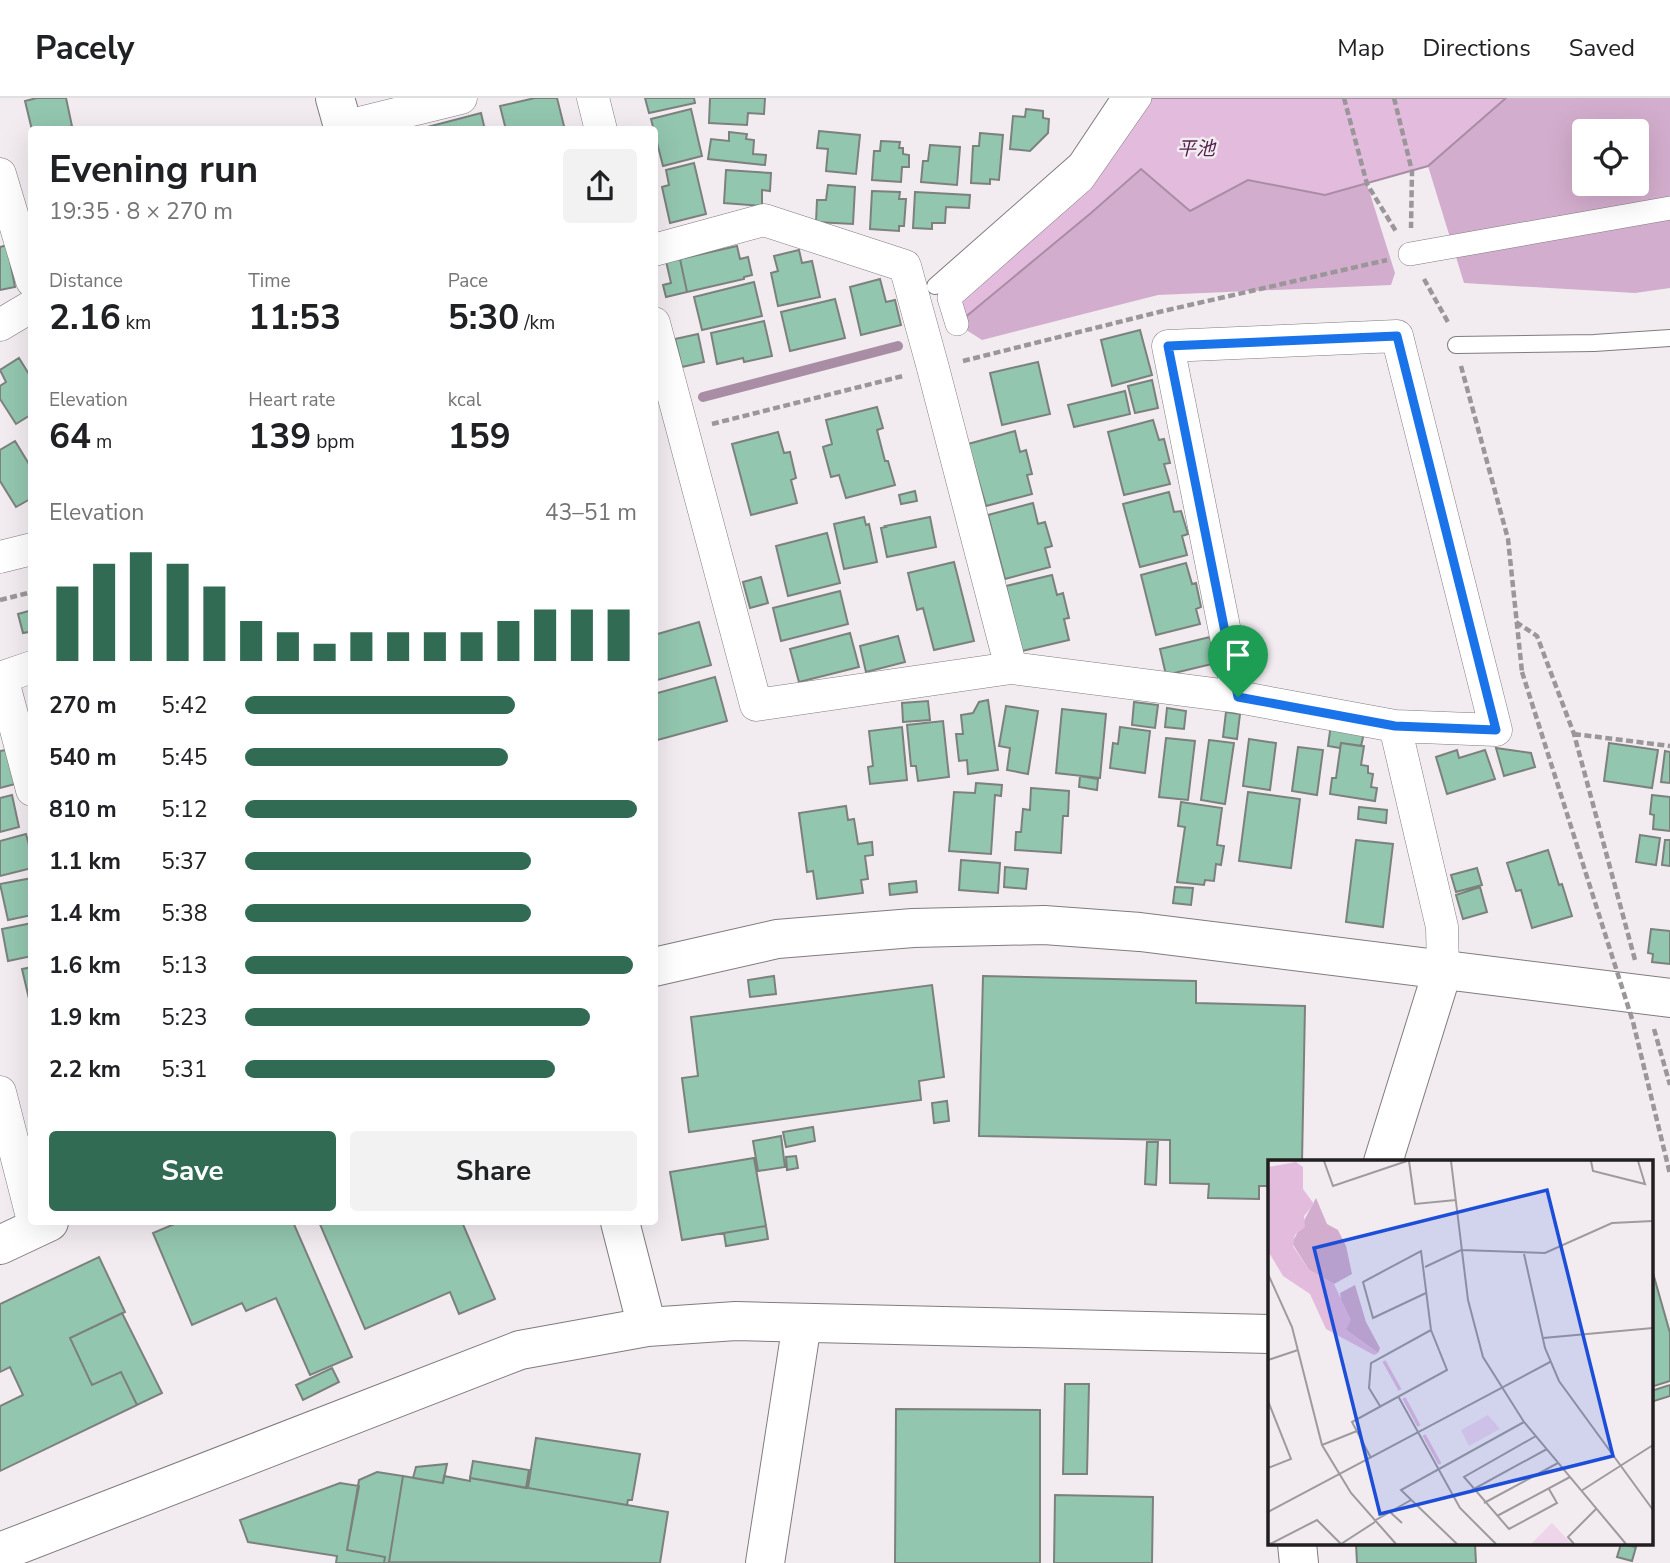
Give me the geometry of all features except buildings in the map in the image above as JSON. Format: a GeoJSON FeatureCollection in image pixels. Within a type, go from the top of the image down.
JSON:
{"type":"FeatureCollection","features":[{"type":"Feature","properties":{"kind":"street"},"geometry":{"type":"LineString","coordinates":[[341,118],[461,98]]}},
{"type":"Feature","properties":{"kind":"street"},"geometry":{"type":"LineString","coordinates":[[593,98],[600,126]]}},
{"type":"Feature","properties":{"kind":"street"},"geometry":{"type":"LineString","coordinates":[[957,324],[949,298],[1083,180],[1140,98]]}},
{"type":"Feature","properties":{"kind":"street"},"geometry":{"type":"LineString","coordinates":[[0,174],[28,268]]}},
{"type":"Feature","properties":{"kind":"street"},"geometry":{"type":"LineString","coordinates":[[1410,254],[1670,208]]}},
{"type":"Feature","properties":{"kind":"street"},"geometry":{"type":"LineString","coordinates":[[658,249],[764,220],[905,267],[1011,667]]}},
{"type":"Feature","properties":{"kind":"street"},"geometry":{"type":"LineString","coordinates":[[0,325],[28,308]]}},
{"type":"Feature","properties":{"kind":"street"},"geometry":{"type":"LineString","coordinates":[[658,352],[662,381],[682,431],[756,705],[1011,667],[1238,697],[1395,726],[1496,730],[1397,336],[1168,346],[1238,697]]}},
{"type":"Feature","properties":{"kind":"street"},"geometry":{"type":"LineString","coordinates":[[0,557],[28,550]]}},
{"type":"Feature","properties":{"kind":"street"},"geometry":{"type":"LineString","coordinates":[[28,668],[1,677],[28,775]]}},
{"type":"Feature","properties":{"kind":"street"},"geometry":{"type":"LineString","coordinates":[[1384,1160],[1443,969],[1442,927],[1395,726]]}},
{"type":"Feature","properties":{"kind":"street"},"geometry":{"type":"LineString","coordinates":[[658,966],[777,939],[913,928],[1044,925],[1140,932],[1656,997]]}},
{"type":"Feature","properties":{"kind":"street"},"geometry":{"type":"LineString","coordinates":[[0,1092],[28,1190]]}},
{"type":"Feature","properties":{"kind":"street"},"geometry":{"type":"LineString","coordinates":[[0,1245],[32,1225]]}},
{"type":"Feature","properties":{"kind":"street"},"geometry":{"type":"LineString","coordinates":[[621,1225],[647,1327]]}},
{"type":"Feature","properties":{"kind":"street"},"geometry":{"type":"LineString","coordinates":[[0,1552],[520,1350],[647,1327],[736,1321],[1268,1334]]}},
{"type":"Feature","properties":{"kind":"street"},"geometry":{"type":"LineString","coordinates":[[765,1563],[802,1323]]}},
{"type":"Feature","properties":{"kind":"lane"},"geometry":{"type":"LineString","coordinates":[[935,286],[1077,161],[1119,98]]}},
{"type":"Feature","properties":{"kind":"lane"},"geometry":{"type":"LineString","coordinates":[[1455,345],[1670,338]]}},
{"type":"Feature","properties":{"kind":"path"},"geometry":{"type":"LineString","coordinates":[[1344,98],[1367,184]]}},
{"type":"Feature","properties":{"kind":"path"},"geometry":{"type":"LineString","coordinates":[[682,431],[1159,312],[1410,254],[1412,171],[1394,98]]}},
{"type":"Feature","properties":{"kind":"path"},"geometry":{"type":"LineString","coordinates":[[1508,539],[1522,672],[1633,1022],[1670,1174]]}},
{"type":"Feature","properties":{"kind":"path"},"geometry":{"type":"LineString","coordinates":[[0,600],[28,593]]}},
{"type":"Feature","properties":{"kind":"path"},"geometry":{"type":"LineString","coordinates":[[1516,622],[1537,636],[1574,734],[1656,997],[1670,1085]]}},
{"type":"Feature","properties":{"kind":"path"},"geometry":{"type":"LineString","coordinates":[[1574,734],[1670,746]]}},
{"type":"Feature","properties":{"kind":"shaded area"},"geometry":{"type":"Polygon","coordinates":[[[1506,98],[1670,98],[1670,288],[1635,293],[1464,283],[1428,166],[1506,98]]]}},
{"type":"Feature","properties":{"kind":"shaded area"},"geometry":{"type":"Polygon","coordinates":[[[1141,169],[1190,211],[1248,180],[1324,195],[1367,184],[1395,273],[1391,285],[1158,295],[982,340],[957,324],[1141,169]]]}},
{"type":"Feature","properties":{"kind":"water","name":"平池"},"geometry":{"type":"Polygon","coordinates":[[[1140,98],[1506,98],[1428,166],[1325,195],[1248,180],[1190,211],[1141,169],[957,324],[949,298],[1140,98]]]}},
{"type":"Feature","properties":{"kind":"waterway"},"geometry":{"type":"LineString","coordinates":[[703,397],[898,346]]}},
{"type":"Feature","properties":{"kind":"route"},"geometry":{"type":"LineString","coordinates":[[1397,336],[1496,730],[1395,726],[1238,697],[1168,346],[1397,336]]}}]}
